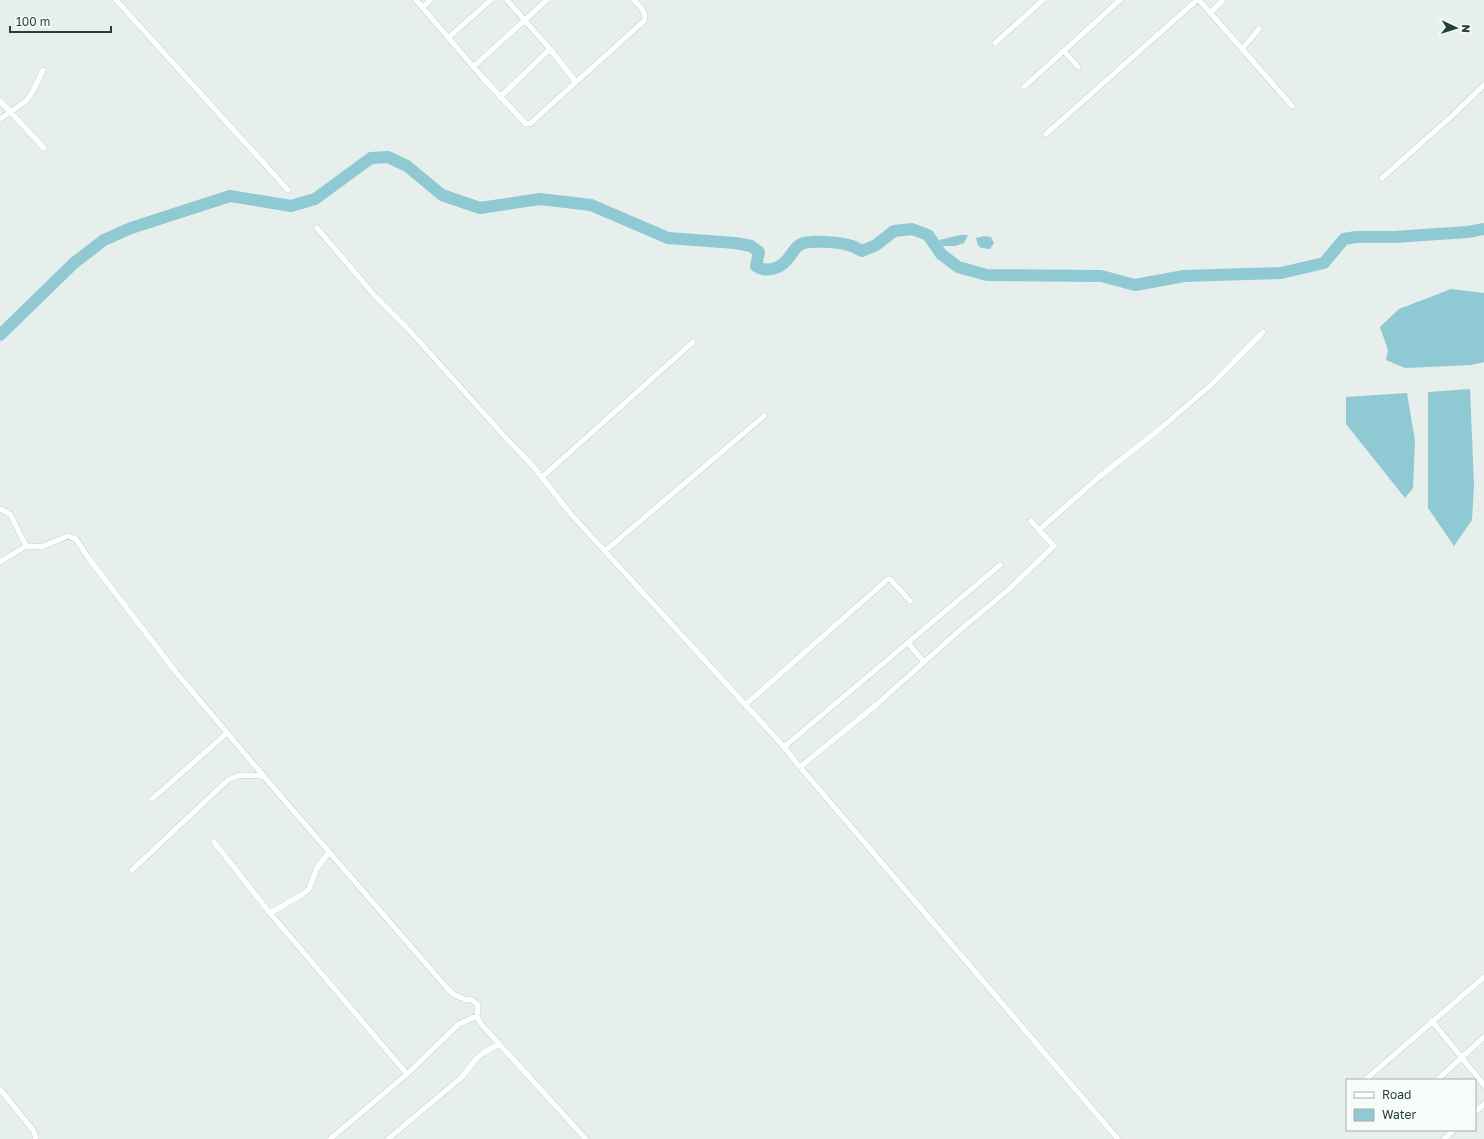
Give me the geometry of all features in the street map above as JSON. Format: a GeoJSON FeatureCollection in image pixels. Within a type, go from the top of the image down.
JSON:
{"type":"FeatureCollection","features":[{"type":"Feature","properties":{"kind":"street"},"geometry":{"type":"LineString","coordinates":[[116,0],[288,190]]}},
{"type":"Feature","properties":{"kind":"street"},"geometry":{"type":"LineString","coordinates":[[416,0],[500,97],[524,122],[528,124],[531,123],[644,21],[645,18],[643,11],[634,0]]}},
{"type":"Feature","properties":{"kind":"street"},"geometry":{"type":"LineString","coordinates":[[423,7],[430,0]]}},
{"type":"Feature","properties":{"kind":"street"},"geometry":{"type":"LineString","coordinates":[[449,38],[491,0]]}},
{"type":"Feature","properties":{"kind":"street"},"geometry":{"type":"LineString","coordinates":[[507,0],[576,82]]}},
{"type":"Feature","properties":{"kind":"street"},"geometry":{"type":"LineString","coordinates":[[473,67],[547,0]]}},
{"type":"Feature","properties":{"kind":"street"},"geometry":{"type":"LineString","coordinates":[[996,43],[1043,0]]}},
{"type":"Feature","properties":{"kind":"street"},"geometry":{"type":"LineString","coordinates":[[1024,87],[1120,0]]}},
{"type":"Feature","properties":{"kind":"street"},"geometry":{"type":"LineString","coordinates":[[1046,134],[1198,0],[1292,106]]}},
{"type":"Feature","properties":{"kind":"street"},"geometry":{"type":"LineString","coordinates":[[1210,13],[1223,0]]}},
{"type":"Feature","properties":{"kind":"street"},"geometry":{"type":"LineString","coordinates":[[1242,49],[1259,29]]}},
{"type":"Feature","properties":{"kind":"street"},"geometry":{"type":"LineString","coordinates":[[500,97],[550,50]]}},
{"type":"Feature","properties":{"kind":"street"},"geometry":{"type":"LineString","coordinates":[[1064,51],[1078,67]]}},
{"type":"Feature","properties":{"kind":"street"},"geometry":{"type":"LineString","coordinates":[[0,119],[26,101],[33,91],[43,70]]}},
{"type":"Feature","properties":{"kind":"street"},"geometry":{"type":"LineString","coordinates":[[1382,178],[1453,115],[1484,85]]}},
{"type":"Feature","properties":{"kind":"street"},"geometry":{"type":"LineString","coordinates":[[0,102],[44,148]]}},
{"type":"Feature","properties":{"kind":"street"},"geometry":{"type":"LineString","coordinates":[[317,228],[375,296],[410,331],[505,438],[542,477],[563,505],[784,747],[1118,1139]]}},
{"type":"Feature","properties":{"kind":"street"},"geometry":{"type":"LineString","coordinates":[[1039,530],[1100,477],[1162,428],[1212,384],[1263,332]]}},
{"type":"Feature","properties":{"kind":"street"},"geometry":{"type":"LineString","coordinates":[[542,477],[693,342]]}},
{"type":"Feature","properties":{"kind":"street"},"geometry":{"type":"LineString","coordinates":[[605,551],[764,416]]}},
{"type":"Feature","properties":{"kind":"street"},"geometry":{"type":"LineString","coordinates":[[0,509],[10,514],[26,546]]}},
{"type":"Feature","properties":{"kind":"street"},"geometry":{"type":"LineString","coordinates":[[800,767],[876,705],[1008,590],[1054,546],[1031,521]]}},
{"type":"Feature","properties":{"kind":"street"},"geometry":{"type":"LineString","coordinates":[[0,562],[26,546],[41,547],[68,536],[76,539],[91,562],[175,670],[263,776],[447,988],[453,994],[475,1002],[478,1005],[477,1016],[480,1023],[586,1139]]}},
{"type":"Feature","properties":{"kind":"street"},"geometry":{"type":"LineString","coordinates":[[784,747],[1000,565]]}},
{"type":"Feature","properties":{"kind":"street"},"geometry":{"type":"LineString","coordinates":[[745,705],[888,579],[890,579],[910,601]]}},
{"type":"Feature","properties":{"kind":"street"},"geometry":{"type":"LineString","coordinates":[[908,644],[924,662]]}},
{"type":"Feature","properties":{"kind":"street"},"geometry":{"type":"LineString","coordinates":[[152,799],[227,732]]}},
{"type":"Feature","properties":{"kind":"street"},"geometry":{"type":"LineString","coordinates":[[132,870],[228,780],[240,775],[263,776]]}},
{"type":"Feature","properties":{"kind":"street"},"geometry":{"type":"LineString","coordinates":[[214,842],[270,913],[407,1074]]}},
{"type":"Feature","properties":{"kind":"street"},"geometry":{"type":"LineString","coordinates":[[270,913],[309,889],[317,868],[329,852]]}},
{"type":"Feature","properties":{"kind":"street"},"geometry":{"type":"LineString","coordinates":[[1366,1079],[1484,977]]}},
{"type":"Feature","properties":{"kind":"street"},"geometry":{"type":"LineString","coordinates":[[330,1139],[407,1074],[459,1024],[477,1016]]}},
{"type":"Feature","properties":{"kind":"street"},"geometry":{"type":"LineString","coordinates":[[1432,1021],[1484,1085]]}},
{"type":"Feature","properties":{"kind":"street"},"geometry":{"type":"LineString","coordinates":[[1438,1079],[1484,1037]]}},
{"type":"Feature","properties":{"kind":"street"},"geometry":{"type":"LineString","coordinates":[[388,1139],[462,1077],[480,1056],[499,1044]]}},
{"type":"Feature","properties":{"kind":"street"},"geometry":{"type":"LineString","coordinates":[[0,1089],[33,1130],[36,1138]]}},
{"type":"Feature","properties":{"kind":"street"},"geometry":{"type":"LineString","coordinates":[[1476,1111],[1484,1104]]}},
{"type":"Feature","properties":{"kind":"street"},"geometry":{"type":"LineString","coordinates":[[1444,1139],[1453,1131]]}},
{"type":"Feature","properties":{"kind":"water"},"geometry":{"type":"Polygon","coordinates":[[[960,235],[968,235],[964,243],[955,246],[943,246],[939,240],[960,235]]]}},
{"type":"Feature","properties":{"kind":"water"},"geometry":{"type":"Polygon","coordinates":[[[984,236],[991,237],[994,243],[990,249],[981,248],[978,245],[976,238],[984,236]]]}},
{"type":"Feature","properties":{"kind":"water"},"geometry":{"type":"Polygon","coordinates":[[[1451,289],[1484,293],[1484,362],[1471,365],[1405,368],[1386,360],[1388,350],[1380,327],[1399,309],[1451,289]]]}},
{"type":"Feature","properties":{"kind":"water"},"geometry":{"type":"Polygon","coordinates":[[[1470,389],[1474,485],[1472,520],[1454,546],[1428,508],[1428,392],[1470,389]]]}},
{"type":"Feature","properties":{"kind":"water"},"geometry":{"type":"Polygon","coordinates":[[[1407,393],[1415,441],[1413,488],[1405,498],[1346,424],[1346,397],[1407,393]]]}},
{"type":"Feature","properties":{"kind":"waterway"},"geometry":{"type":"LineString","coordinates":[[0,335],[74,263],[104,240],[131,228],[230,196],[291,206],[315,199],[371,158],[388,157],[407,166],[442,195],[480,208],[540,199],[591,205],[668,238],[735,243],[751,246],[759,252],[756,266],[768,270],[776,268],[784,263],[801,244],[817,242],[838,243],[852,246],[862,251],[876,245],[894,231],[912,229],[928,235],[941,254],[958,267],[987,275],[1101,276],[1135,285],[1184,276],[1281,273],[1324,263],[1344,239],[1356,237],[1394,237],[1468,232],[1484,229]]}}]}
